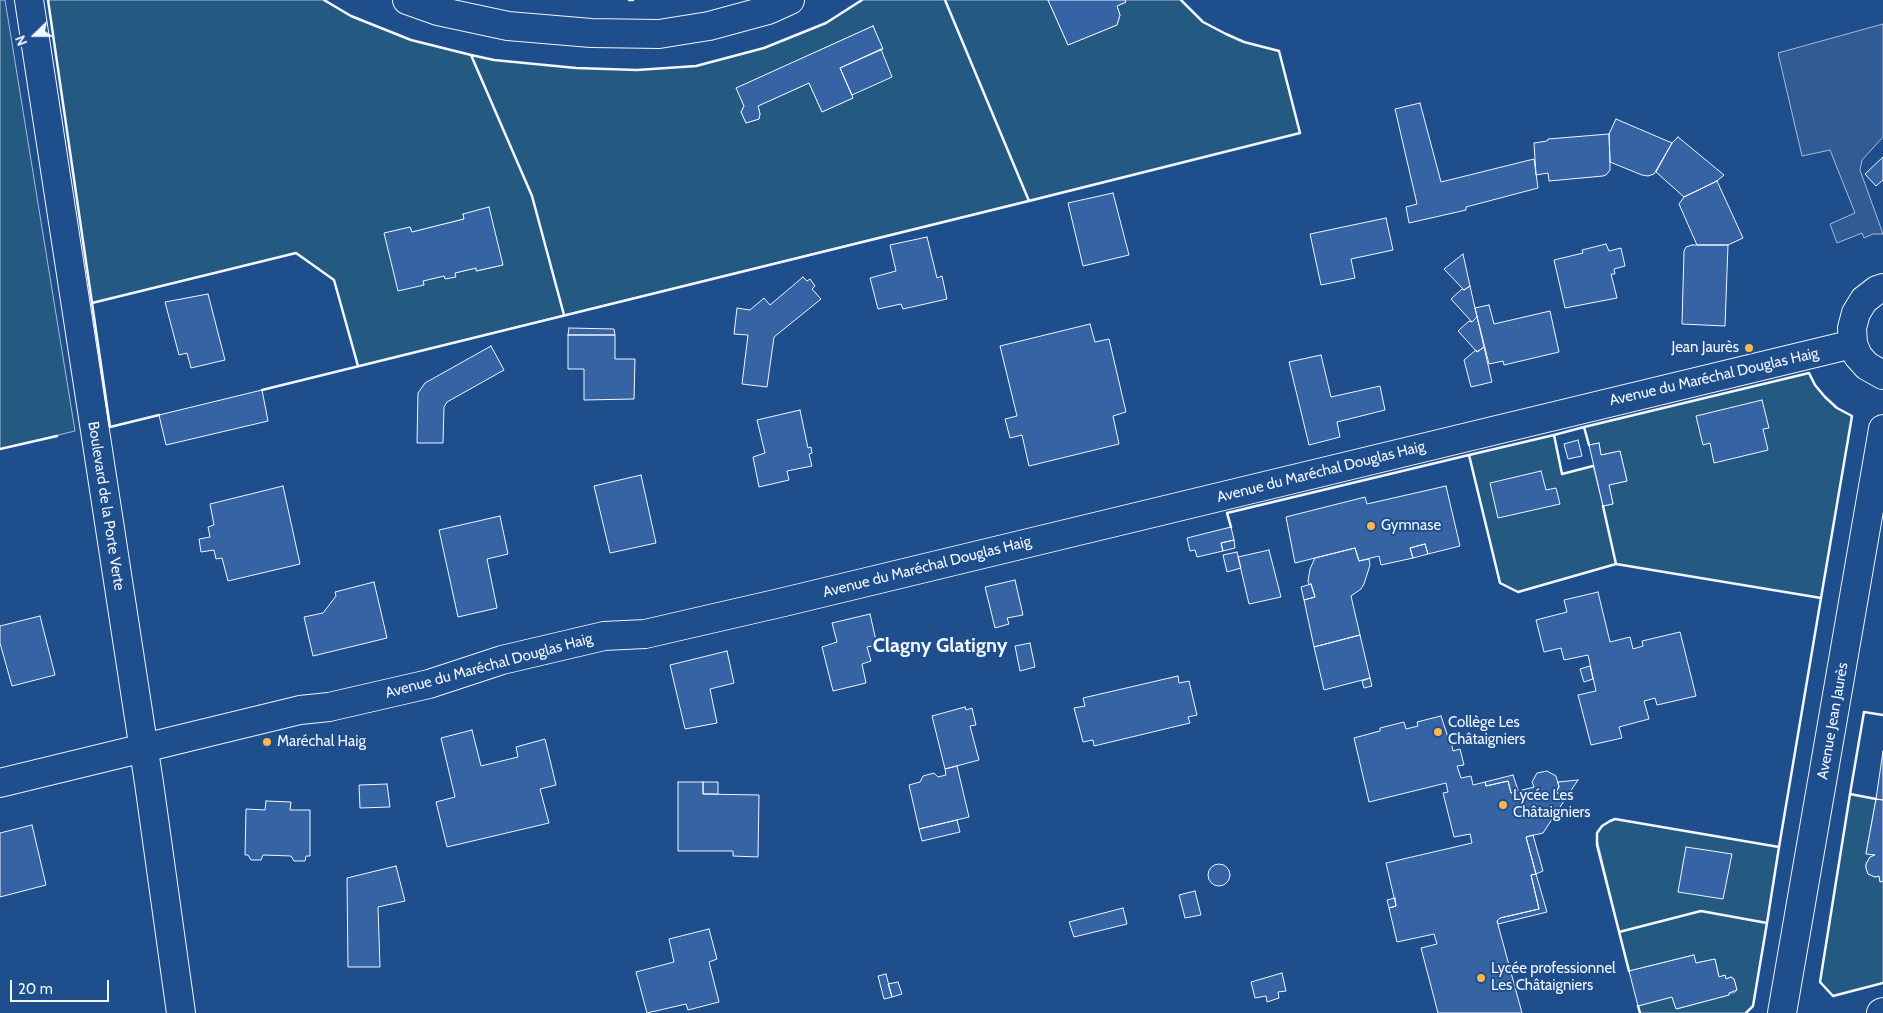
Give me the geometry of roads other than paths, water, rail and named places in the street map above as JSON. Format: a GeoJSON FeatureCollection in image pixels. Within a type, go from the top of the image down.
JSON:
{"type":"FeatureCollection","features":[{"type":"Feature","properties":{"kind":"street","name":"Boulevard de la Porte Verte"},"geometry":{"type":"LineString","coordinates":[[29,0],[143,747],[181,1013]]}},
{"type":"Feature","properties":{"kind":"street"},"geometry":{"type":"LineString","coordinates":[[407,0],[438,11],[508,26],[591,33],[659,34],[709,26],[768,10],[790,0]]}},
{"type":"Feature","properties":{"kind":"street"},"geometry":{"type":"LineString","coordinates":[[1883,288],[1876,290],[1864,300],[1856,313],[1852,328],[1858,356],[1867,366],[1883,375]]}},
{"type":"Feature","properties":{"kind":"street","name":"Avenue du Maréchal Douglas Haig"},"geometry":{"type":"LineString","coordinates":[[0,783],[300,710],[329,707],[429,684],[502,660],[604,636],[645,634],[766,606],[1854,344]]}},
{"type":"Feature","properties":{"kind":"street","name":"Avenue Jean Jaurès"},"geometry":{"type":"LineString","coordinates":[[1782,1013],[1883,429]]}},
{"type":"Feature","properties":{"kind":"place","name":"Jean Jaurès"},"geometry":{"type":"Point","coordinates":[1749,348]}},
{"type":"Feature","properties":{"kind":"place","name":"Gymnase"},"geometry":{"type":"Point","coordinates":[1371,526]}},
{"type":"Feature","properties":{"kind":"place","name":"Collège Les Châtaigniers"},"geometry":{"type":"Point","coordinates":[1438,732]}},
{"type":"Feature","properties":{"kind":"place","name":"Maréchal Haig"},"geometry":{"type":"Point","coordinates":[267,742]}},
{"type":"Feature","properties":{"kind":"place","name":"Lycée Les Châtaigniers"},"geometry":{"type":"Point","coordinates":[1503,805]}},
{"type":"Feature","properties":{"kind":"place","name":"Lycée professionnel Les Châtaigniers"},"geometry":{"type":"Point","coordinates":[1481,978]}},
{"type":"Feature","properties":{"kind":"district","name":"Clagny Glatigny"},"geometry":{"type":"Point","coordinates":[940,646]}}]}
